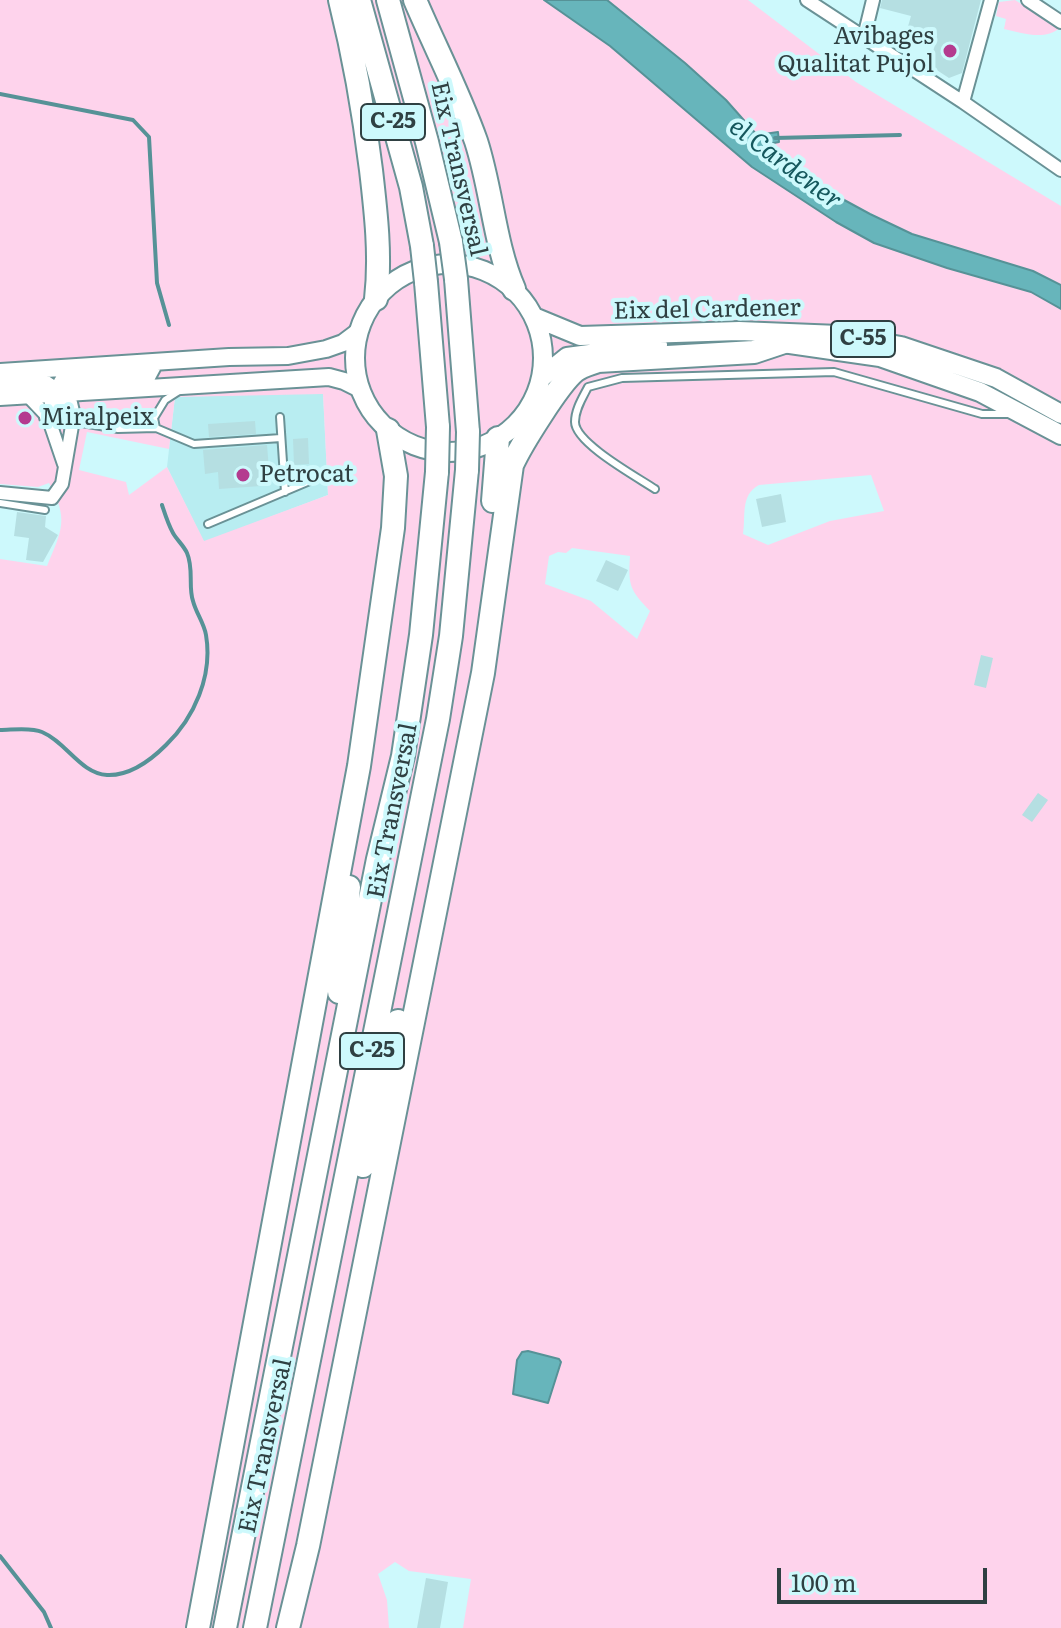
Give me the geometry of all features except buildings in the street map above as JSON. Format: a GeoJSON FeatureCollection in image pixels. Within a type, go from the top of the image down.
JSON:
{"type":"FeatureCollection","features":[{"type":"Feature","properties":{"kind":"highway"},"geometry":{"type":"LineString","coordinates":[[340,0],[365,126],[376,211],[379,259],[376,299]]}},
{"type":"Feature","properties":{"kind":"highway","name":"Eix Transversal"},"geometry":{"type":"LineString","coordinates":[[225,1628],[378,859],[403,756],[421,635],[437,472],[438,427],[422,246],[411,187],[359,0]]}},
{"type":"Feature","properties":{"kind":"highway","name":"Eix Transversal"},"geometry":{"type":"LineString","coordinates":[[255,1628],[438,719],[453,621],[467,470],[468,432],[451,242],[388,0]]}},
{"type":"Feature","properties":{"kind":"highway"},"geometry":{"type":"LineString","coordinates":[[415,0],[475,140],[492,198],[504,263],[514,289]]}},
{"type":"Feature","properties":{"kind":"highway"},"geometry":{"type":"LineString","coordinates":[[288,1628],[308,1546],[363,1259],[483,673],[512,465],[519,448],[561,386],[576,370],[598,361],[754,352],[784,342]]}},
{"type":"Feature","properties":{"kind":"highway"},"geometry":{"type":"LineString","coordinates":[[198,1628],[359,766],[393,528],[396,476],[388,430]]}},
{"type":"Feature","properties":{"kind":"highway"},"geometry":{"type":"LineString","coordinates":[[495,582],[490,544],[498,438]]}},
{"type":"Feature","properties":{"kind":"highway"},"geometry":{"type":"LineString","coordinates":[[319,1313],[354,1204],[466,761]]}},
{"type":"Feature","properties":{"kind":"highway"},"geometry":{"type":"LineString","coordinates":[[329,1109],[359,766]]}},
{"type":"Feature","properties":{"kind":"main road"},"geometry":{"type":"LineString","coordinates":[[443,264],[481,269],[514,289],[534,317],[542,347],[541,378],[528,409],[514,426],[498,438],[472,449],[439,452],[412,445],[388,430],[373,414],[360,389],[355,361],[359,331],[376,299],[406,274],[443,264]]}},
{"type":"Feature","properties":{"kind":"main road","name":"Eix del Cardener"},"geometry":{"type":"LineString","coordinates":[[534,317],[580,336],[790,331],[901,346],[996,378],[1061,414]]}},
{"type":"Feature","properties":{"kind":"main road"},"geometry":{"type":"LineString","coordinates":[[0,372],[288,356],[326,349],[343,343],[359,331]]}},
{"type":"Feature","properties":{"kind":"main road","name":"Eix del Cardener"},"geometry":{"type":"LineString","coordinates":[[541,378],[567,357],[585,354],[687,343],[784,342],[880,357],[980,392],[1061,435]]}},
{"type":"Feature","properties":{"kind":"main road"},"geometry":{"type":"LineString","coordinates":[[48,417],[62,382],[69,379],[148,375],[155,362]]}},
{"type":"Feature","properties":{"kind":"main road"},"geometry":{"type":"LineString","coordinates":[[0,397],[329,377],[360,389]]}},
{"type":"Feature","properties":{"kind":"main road"},"geometry":{"type":"LineString","coordinates":[[0,384],[43,382],[68,399],[73,420]]}},
{"type":"Feature","properties":{"kind":"street"},"geometry":{"type":"LineString","coordinates":[[807,0],[1061,170]]}},
{"type":"Feature","properties":{"kind":"street"},"geometry":{"type":"LineString","coordinates":[[864,37],[873,0]]}},
{"type":"Feature","properties":{"kind":"street"},"geometry":{"type":"LineString","coordinates":[[963,102],[991,0]]}},
{"type":"Feature","properties":{"kind":"street"},"geometry":{"type":"LineString","coordinates":[[1038,2],[1061,22]]}},
{"type":"Feature","properties":{"kind":"street"},"geometry":{"type":"LineString","coordinates":[[28,396],[48,417],[65,467]]}},
{"type":"Feature","properties":{"kind":"street"},"geometry":{"type":"LineString","coordinates":[[0,493],[52,498],[62,484],[73,420]]}},
{"type":"Feature","properties":{"kind":"lane"},"geometry":{"type":"LineString","coordinates":[[655,489],[581,436],[575,424],[580,402],[588,387],[622,378],[834,372],[982,414],[1021,413]]}},
{"type":"Feature","properties":{"kind":"lane"},"geometry":{"type":"LineString","coordinates":[[156,428],[154,418],[165,400],[189,385]]}},
{"type":"Feature","properties":{"kind":"lane"},"geometry":{"type":"LineString","coordinates":[[968,409],[980,392]]}},
{"type":"Feature","properties":{"kind":"lane"},"geometry":{"type":"LineString","coordinates":[[48,417],[118,429],[156,428],[194,444],[281,438]]}},
{"type":"Feature","properties":{"kind":"lane"},"geometry":{"type":"LineString","coordinates":[[280,417],[285,492]]}},
{"type":"Feature","properties":{"kind":"lane"},"geometry":{"type":"LineString","coordinates":[[208,524],[317,478]]}},
{"type":"Feature","properties":{"kind":"lane"},"geometry":{"type":"LineString","coordinates":[[0,503],[45,510]]}},
{"type":"Feature","properties":{"kind":"shaded area"},"geometry":{"type":"Polygon","coordinates":[[[0,0],[544,0],[610,46],[752,167],[836,222],[874,243],[1031,292],[1061,309],[1061,1628],[463,1628],[471,1579],[409,1571],[395,1562],[378,1574],[387,1600],[389,1628],[0,1628],[0,559],[47,566],[59,533],[61,516],[49,483],[38,487],[0,484],[0,0]],[[323,394],[175,397],[169,449],[87,432],[79,470],[126,482],[129,495],[167,467],[204,541],[328,495],[323,394]],[[871,475],[759,485],[746,500],[743,534],[768,545],[830,521],[884,511],[871,475]],[[572,548],[566,553],[549,556],[545,584],[591,601],[637,639],[650,611],[632,587],[630,556],[572,548]]]}},
{"type":"Feature","properties":{"kind":"shaded area"},"geometry":{"type":"Polygon","coordinates":[[[607,0],[748,0],[856,82],[1061,206],[1061,285],[1033,271],[911,234],[824,189],[762,144],[726,100],[643,27],[607,0]]]}},
{"type":"Feature","properties":{"kind":"shaded area"},"geometry":{"type":"Polygon","coordinates":[[[1015,0],[1060,28],[1040,35],[1004,29],[1006,19],[996,16],[999,2],[1015,0]]]}},
{"type":"Feature","properties":{"kind":"shaded area"},"geometry":{"type":"Polygon","coordinates":[[[323,393],[328,495],[204,542],[167,467],[175,397],[323,393]]]}},
{"type":"Feature","properties":{"kind":"water","name":"el Cardener"},"geometry":{"type":"Polygon","coordinates":[[[544,0],[607,0],[685,63],[726,100],[757,135],[778,132],[779,142],[764,145],[824,189],[912,234],[1033,271],[1061,285],[1061,309],[1031,292],[874,243],[836,222],[752,167],[610,46],[544,0]]]}},
{"type":"Feature","properties":{"kind":"water"},"geometry":{"type":"Polygon","coordinates":[[[528,1351],[561,1362],[548,1403],[513,1394],[517,1360],[522,1352],[528,1351]]]}},
{"type":"Feature","properties":{"kind":"waterway"},"geometry":{"type":"LineString","coordinates":[[0,94],[133,120],[149,137],[157,283],[169,325]]}},
{"type":"Feature","properties":{"kind":"waterway","name":"el Cardener"},"geometry":{"type":"LineString","coordinates":[[775,138],[900,135]]}},
{"type":"Feature","properties":{"kind":"waterway"},"geometry":{"type":"LineString","coordinates":[[0,730],[38,730],[59,743],[89,769],[115,775],[146,762],[166,745],[185,722],[204,681],[206,635],[194,605],[186,550],[171,530],[162,505]]}},
{"type":"Feature","properties":{"kind":"waterway"},"geometry":{"type":"LineString","coordinates":[[0,1556],[44,1612],[51,1628]]}},
{"type":"Feature","properties":{"kind":"place","name":"Avibages Qualitat Pujol"},"geometry":{"type":"Point","coordinates":[950,51]}},
{"type":"Feature","properties":{"kind":"place","name":"Miralpeix"},"geometry":{"type":"Point","coordinates":[25,418]}},
{"type":"Feature","properties":{"kind":"place","name":"Petrocat"},"geometry":{"type":"Point","coordinates":[243,475]}}]}
